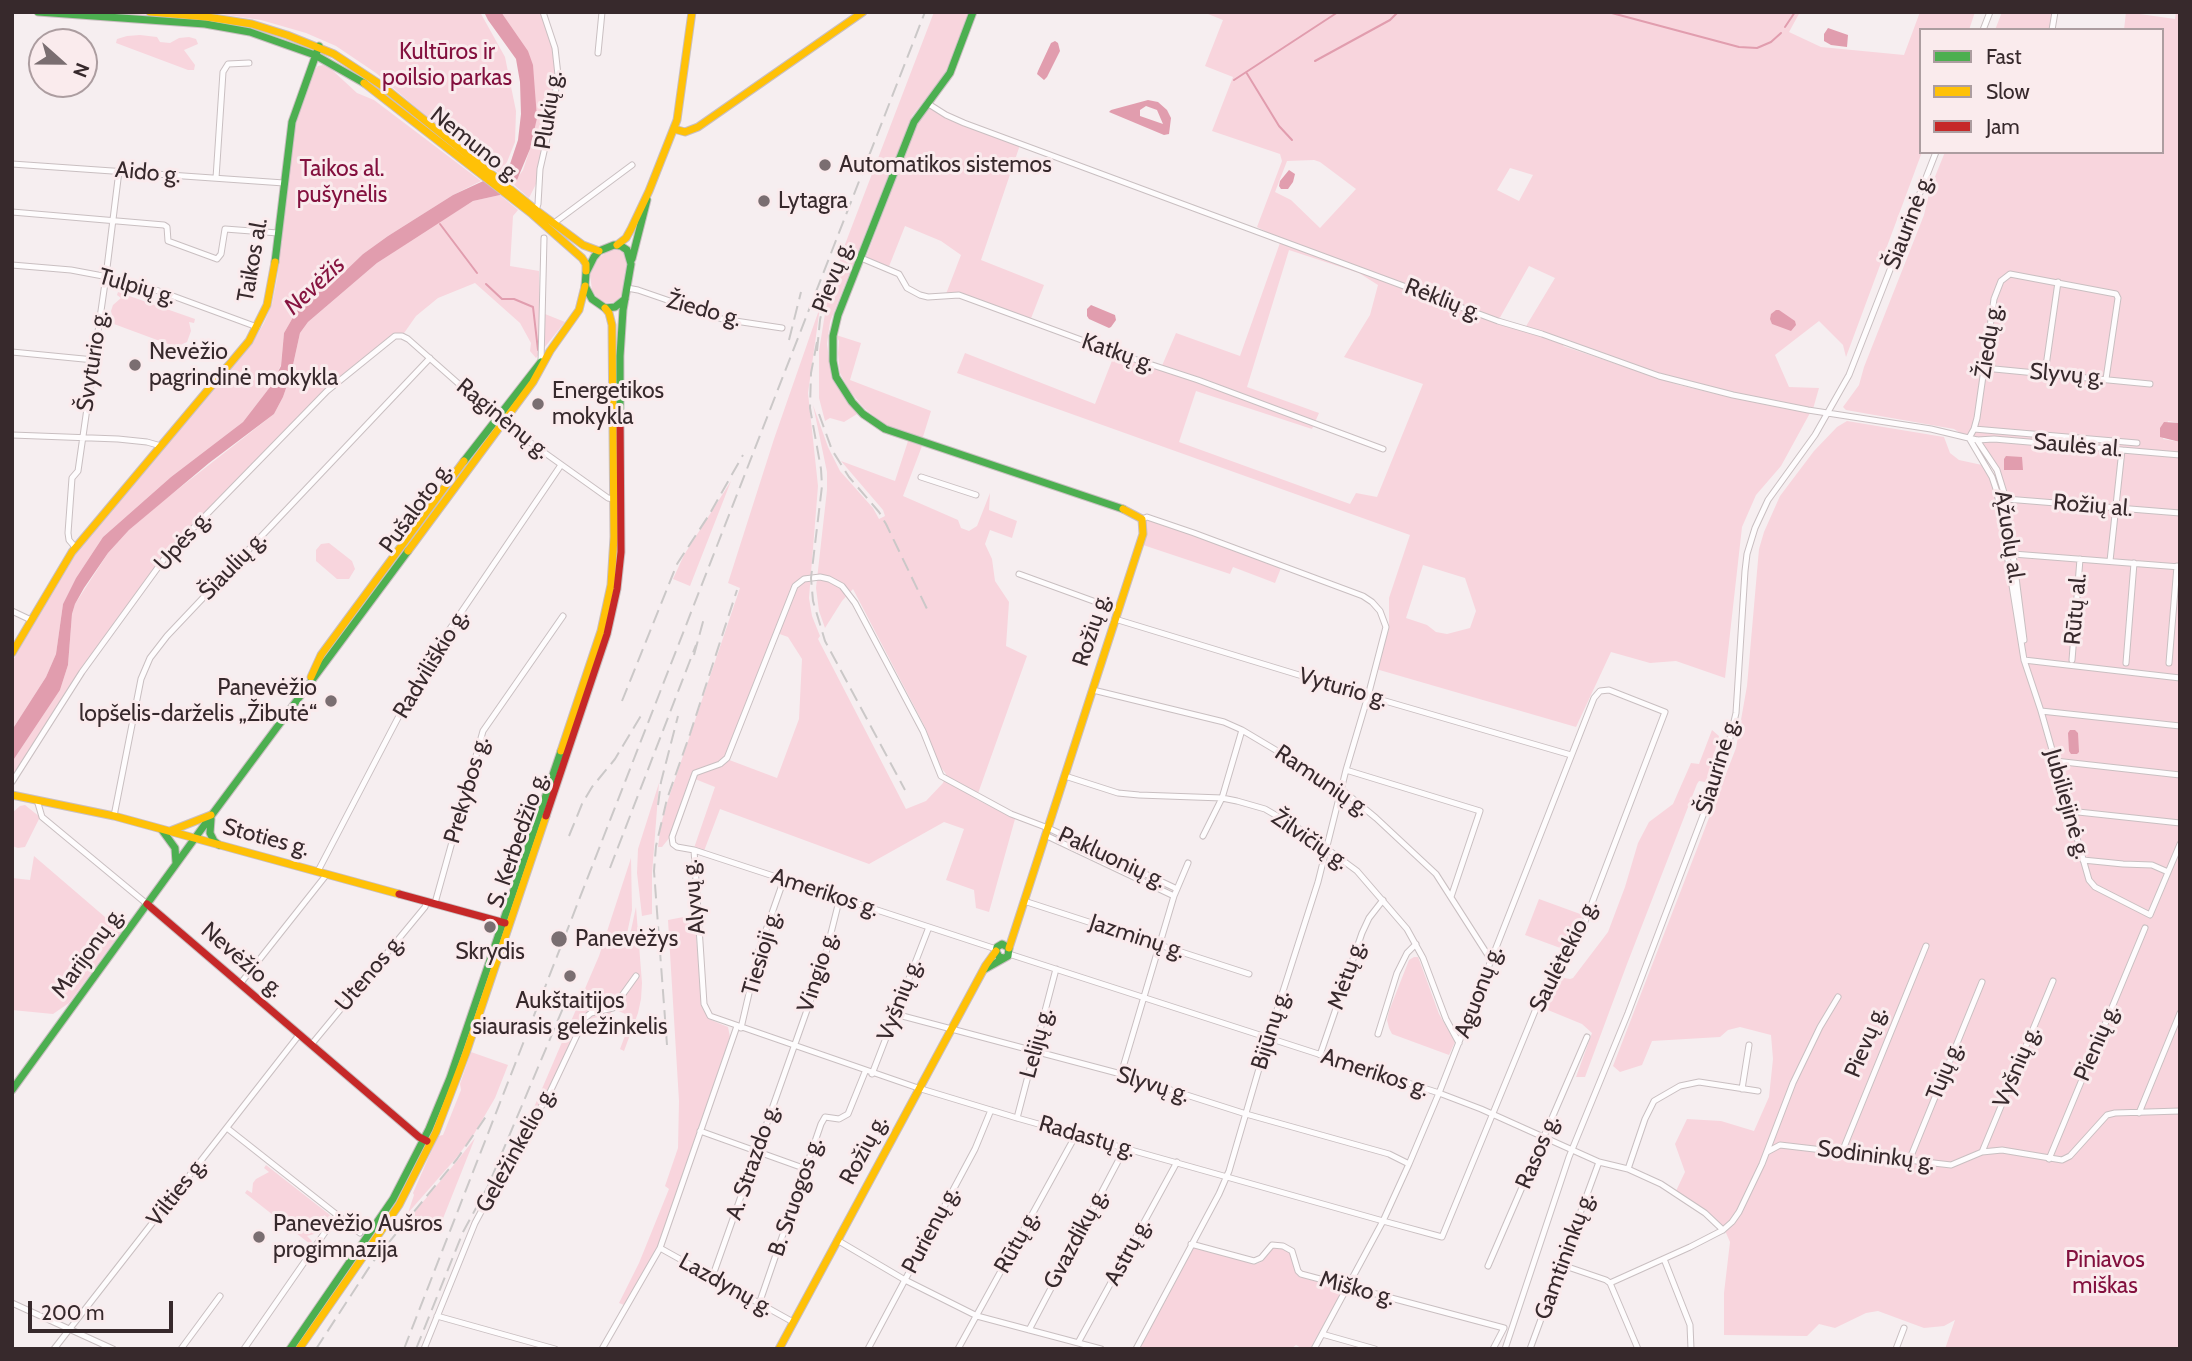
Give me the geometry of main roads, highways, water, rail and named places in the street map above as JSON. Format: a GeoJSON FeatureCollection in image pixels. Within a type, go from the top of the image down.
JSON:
{"type":"FeatureCollection","features":[{"type":"Feature","properties":{"kind":"main road","name":"Nemuno g."},"geometry":{"type":"LineString","coordinates":[[38,12],[205,24],[259,35],[315,55],[360,80],[444,141],[534,212],[584,260],[586,273]]}},
{"type":"Feature","properties":{"kind":"main road","name":"Nemuno g."},"geometry":{"type":"LineString","coordinates":[[150,12],[252,24],[319,46],[373,79],[444,141]]}},
{"type":"Feature","properties":{"kind":"main road"},"geometry":{"type":"LineString","coordinates":[[649,191],[625,299],[615,307],[605,307],[595,302],[586,286],[586,273],[600,251],[617,245],[626,238],[649,191],[678,113],[692,12]]}},
{"type":"Feature","properties":{"kind":"main road"},"geometry":{"type":"LineString","coordinates":[[674,129],[692,131],[863,12]]}},
{"type":"Feature","properties":{"kind":"main road","name":"Pievų g."},"geometry":{"type":"LineString","coordinates":[[973,12],[950,73],[914,122],[860,258],[834,328],[834,370],[840,384],[863,414],[875,423],[894,433],[1132,512],[1142,519],[1144,529],[1140,544]]}},
{"type":"Feature","properties":{"kind":"main road","name":"Taikos al."},"geometry":{"type":"LineString","coordinates":[[12,653],[75,547],[249,341],[257,327],[270,295],[292,122],[319,46]]}},
{"type":"Feature","properties":{"kind":"main road","name":"Nemuno g."},"geometry":{"type":"LineString","coordinates":[[534,212],[583,245],[600,251]]}},
{"type":"Feature","properties":{"kind":"main road"},"geometry":{"type":"LineString","coordinates":[[617,245],[629,252],[631,264]]}},
{"type":"Feature","properties":{"kind":"main road","name":"Pušaloto g."},"geometry":{"type":"LineString","coordinates":[[579,310],[586,286]]}},
{"type":"Feature","properties":{"kind":"main road","name":"S. Kerbedžio g."},"geometry":{"type":"LineString","coordinates":[[572,728],[606,613],[613,562],[620,356],[625,299]]}},
{"type":"Feature","properties":{"kind":"main road","name":"Pušaloto g."},"geometry":{"type":"LineString","coordinates":[[195,839],[579,310],[595,302]]}},
{"type":"Feature","properties":{"kind":"main road","name":"S. Kerbedžio g."},"geometry":{"type":"LineString","coordinates":[[299,1349],[399,1205],[453,1092],[505,923],[607,634],[617,589],[621,544],[612,325],[605,307]]}},
{"type":"Feature","properties":{"kind":"main road","name":"Pušaloto g."},"geometry":{"type":"LineString","coordinates":[[500,420],[533,382],[550,351]]}},
{"type":"Feature","properties":{"kind":"main road","name":"Rožių g."},"geometry":{"type":"LineString","coordinates":[[984,970],[1007,953],[1140,544]]}},
{"type":"Feature","properties":{"kind":"main road","name":"Stoties g."},"geometry":{"type":"LineString","coordinates":[[12,795],[114,816],[505,923]]}},
{"type":"Feature","properties":{"kind":"main road"},"geometry":{"type":"LineString","coordinates":[[174,867],[174,849],[165,830],[187,826],[213,815]]}},
{"type":"Feature","properties":{"kind":"main road"},"geometry":{"type":"LineString","coordinates":[[213,815],[210,833],[220,846]]}},
{"type":"Feature","properties":{"kind":"main road","name":"Marijonų g."},"geometry":{"type":"LineString","coordinates":[[12,1090],[195,839]]}},
{"type":"Feature","properties":{"kind":"main road","name":"Nevėžio g."},"geometry":{"type":"LineString","coordinates":[[147,904],[299,1035],[428,1141]]}},
{"type":"Feature","properties":{"kind":"main road","name":"Rožių g."},"geometry":{"type":"LineString","coordinates":[[779,1349],[918,1088],[997,948],[1014,928]]}},
{"type":"Feature","properties":{"kind":"main road"},"geometry":{"type":"LineString","coordinates":[[1004,944],[1007,953],[997,955],[997,948],[1004,944]]}},
{"type":"Feature","properties":{"kind":"main road","name":"S. Kerbedžio g."},"geometry":{"type":"LineString","coordinates":[[290,1349],[393,1199],[428,1141]]}},
{"type":"Feature","properties":{"kind":"waterway"},"geometry":{"type":"LineString","coordinates":[[1234,80],[1338,12]]}},
{"type":"Feature","properties":{"kind":"waterway"},"geometry":{"type":"LineString","coordinates":[[1315,61],[1390,20],[1398,12]]}},
{"type":"Feature","properties":{"kind":"waterway"},"geometry":{"type":"LineString","coordinates":[[1608,12],[1739,47],[1757,48],[1771,42],[1781,33]]}},
{"type":"Feature","properties":{"kind":"waterway"},"geometry":{"type":"LineString","coordinates":[[1785,27],[1795,12]]}},
{"type":"Feature","properties":{"kind":"waterway"},"geometry":{"type":"LineString","coordinates":[[1246,72],[1279,126],[1292,140]]}},
{"type":"Feature","properties":{"kind":"waterway"},"geometry":{"type":"LineString","coordinates":[[440,224],[477,273]]}},
{"type":"Feature","properties":{"kind":"waterway"},"geometry":{"type":"LineString","coordinates":[[486,284],[502,299],[514,299],[533,307],[538,350]]}},
{"type":"Feature","properties":{"kind":"railway"},"geometry":{"type":"LineString","coordinates":[[404,1349],[925,12]]}},
{"type":"Feature","properties":{"kind":"railway"},"geometry":{"type":"LineString","coordinates":[[817,351],[820,320],[829,279]]}},
{"type":"Feature","properties":{"kind":"railway"},"geometry":{"type":"LineString","coordinates":[[789,340],[801,292]]}},
{"type":"Feature","properties":{"kind":"railway"},"geometry":{"type":"LineString","coordinates":[[817,342],[811,373],[810,408],[822,486],[811,578],[813,601],[825,641],[905,790]]}},
{"type":"Feature","properties":{"kind":"railway"},"geometry":{"type":"LineString","coordinates":[[819,414],[832,450],[849,477],[879,512],[928,611]]}},
{"type":"Feature","properties":{"kind":"railway"},"geometry":{"type":"LineString","coordinates":[[622,701],[677,564],[743,455]]}},
{"type":"Feature","properties":{"kind":"railway"},"geometry":{"type":"LineString","coordinates":[[667,1045],[654,871],[656,846],[667,799],[737,590]]}},
{"type":"Feature","properties":{"kind":"railway"},"geometry":{"type":"LineString","coordinates":[[694,655],[704,618]]}},
{"type":"Feature","properties":{"kind":"railway"},"geometry":{"type":"LineString","coordinates":[[610,868],[696,645]]}},
{"type":"Feature","properties":{"kind":"railway"},"geometry":{"type":"LineString","coordinates":[[569,836],[592,787],[615,759],[642,714]]}},
{"type":"Feature","properties":{"kind":"railway"},"geometry":{"type":"LineString","coordinates":[[658,805],[661,782],[678,716]]}},
{"type":"Feature","properties":{"kind":"railway"},"geometry":{"type":"LineString","coordinates":[[416,1349],[463,1232],[488,1186],[566,1001]]}},
{"type":"Feature","properties":{"kind":"railway"},"geometry":{"type":"LineString","coordinates":[[316,1349],[372,1263],[457,1159],[489,1112]]}},
{"type":"Feature","properties":{"kind":"place","name":"Automatikos sistemos"},"geometry":{"type":"Point","coordinates":[825,165]}},
{"type":"Feature","properties":{"kind":"place","name":"Lytagra"},"geometry":{"type":"Point","coordinates":[764,201]}},
{"type":"Feature","properties":{"kind":"place","name":"Nevėžio pagrindinė mokykla"},"geometry":{"type":"Point","coordinates":[135,365]}},
{"type":"Feature","properties":{"kind":"place","name":"Energetikos mokykla"},"geometry":{"type":"Point","coordinates":[538,404]}},
{"type":"Feature","properties":{"kind":"place","name":"Panevėžio lopšelis-darželis „Žibutė“"},"geometry":{"type":"Point","coordinates":[331,701]}},
{"type":"Feature","properties":{"kind":"place","name":"Skrydis"},"geometry":{"type":"Point","coordinates":[490,927]}},
{"type":"Feature","properties":{"kind":"place","name":"Panevėžys"},"geometry":{"type":"Point","coordinates":[559,939]}},
{"type":"Feature","properties":{"kind":"place","name":"Aukštaitijos siaurasis geležinkelis"},"geometry":{"type":"Point","coordinates":[570,976]}},
{"type":"Feature","properties":{"kind":"place","name":"Panevėžio Aušros progimnazija"},"geometry":{"type":"Point","coordinates":[259,1237]}},
{"type":"Feature","properties":{"kind":"park label","name":"Kultūros ir poilsio parkas"},"geometry":{"type":"Point","coordinates":[447,65]}},
{"type":"Feature","properties":{"kind":"park label","name":"Taikos al. pušynėlis"},"geometry":{"type":"Point","coordinates":[342,182]}},
{"type":"Feature","properties":{"kind":"park label","name":"Piniavos miškas"},"geometry":{"type":"Point","coordinates":[2105,1273]}},
{"type":"Feature","properties":{"kind":"water label","name":"Nevėžis"},"geometry":{"type":"Point","coordinates":[315,286]}}]}
